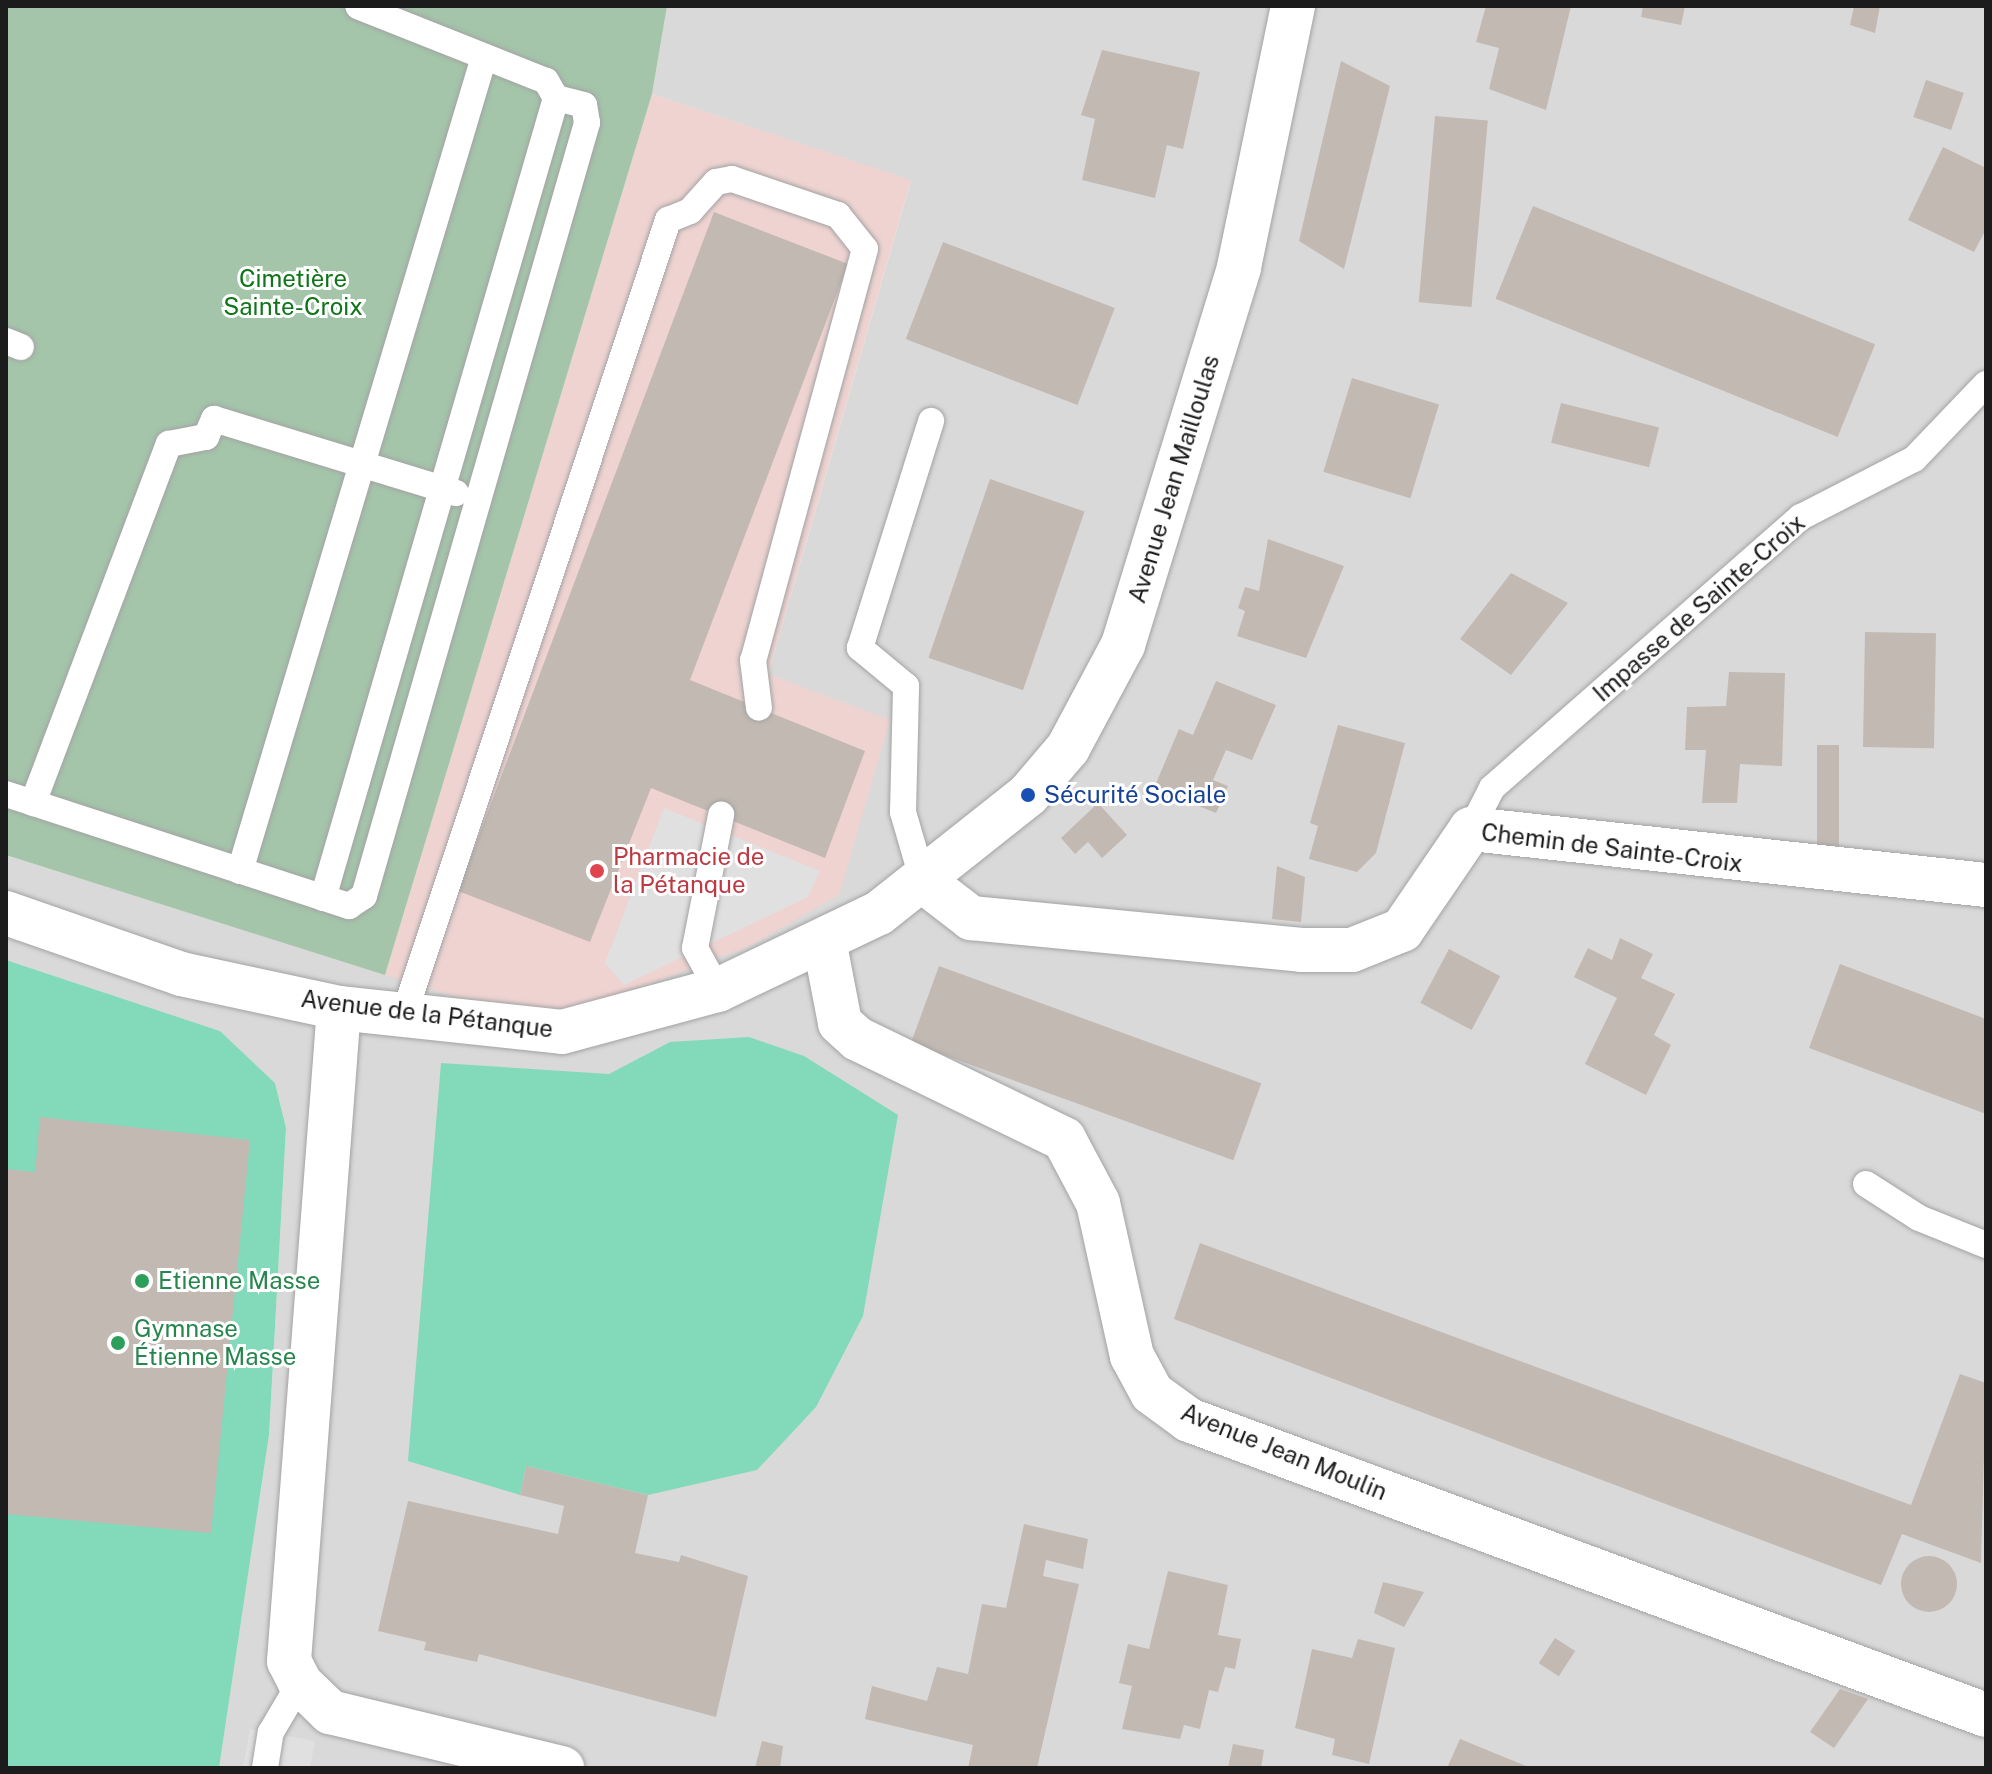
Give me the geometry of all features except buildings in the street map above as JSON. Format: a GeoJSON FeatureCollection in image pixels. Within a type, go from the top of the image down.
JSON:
{"type":"FeatureCollection","features":[{"type":"Feature","properties":{"kind":"street","name":"Avenue Jean Mailloulas"},"geometry":{"type":"LineString","coordinates":[[923,881],[1028,795],[1068,748],[1123,645],[1239,267],[1293,6]]}},
{"type":"Feature","properties":{"kind":"street","name":"Chemin de Sainte-Croix"},"geometry":{"type":"LineString","coordinates":[[923,881],[971,918],[1352,950],[1402,930],[1471,829],[1986,885]]}},
{"type":"Feature","properties":{"kind":"street","name":"Avenue de la Pétanque"},"geometry":{"type":"LineString","coordinates":[[6,913],[181,974],[339,1008],[562,1032],[718,990],[825,945],[923,881]]}},
{"type":"Feature","properties":{"kind":"street","name":"Avenue Jean Moulin"},"geometry":{"type":"LineString","coordinates":[[825,945],[840,1023],[858,1039],[1064,1139],[1098,1203],[1132,1356],[1152,1393],[1189,1420],[1986,1715]]}},
{"type":"Feature","properties":{"kind":"street"},"geometry":{"type":"LineString","coordinates":[[339,1008],[289,1661],[300,1683],[330,1712],[562,1768]]}},
{"type":"Feature","properties":{"kind":"lane"},"geometry":{"type":"LineString","coordinates":[[6,794],[349,906],[364,896],[587,123],[584,105],[556,98],[546,81],[484,57],[386,11],[358,6]]}},
{"type":"Feature","properties":{"kind":"lane"},"geometry":{"type":"LineString","coordinates":[[240,871],[365,467],[484,57]]}},
{"type":"Feature","properties":{"kind":"lane"},"geometry":{"type":"LineString","coordinates":[[323,898],[556,98]]}},
{"type":"Feature","properties":{"kind":"lane"},"geometry":{"type":"LineString","coordinates":[[404,1015],[668,220],[690,211],[716,182],[732,179],[838,215],[865,249],[753,660],[759,708]]}},
{"type":"Feature","properties":{"kind":"lane","name":"Impasse de Sainte-Croix"},"geometry":{"type":"LineString","coordinates":[[1471,829],[1492,788],[1801,517],[1914,459],[1986,384]]}},
{"type":"Feature","properties":{"kind":"lane"},"geometry":{"type":"LineString","coordinates":[[33,803],[169,444],[206,437],[214,419],[478,500]]}},
{"type":"Feature","properties":{"kind":"lane"},"geometry":{"type":"LineString","coordinates":[[923,881],[903,812],[906,686],[860,648],[931,421]]}},
{"type":"Feature","properties":{"kind":"lane"},"geometry":{"type":"LineString","coordinates":[[718,990],[695,948],[721,815]]}},
{"type":"Feature","properties":{"kind":"lane"},"geometry":{"type":"LineString","coordinates":[[1866,1184],[1919,1218],[1986,1245]]}},
{"type":"Feature","properties":{"kind":"lane"},"geometry":{"type":"LineString","coordinates":[[265,1768],[271,1732],[300,1683]]}},
{"type":"Feature","properties":{"kind":"shaded area"},"geometry":{"type":"Polygon","coordinates":[[[667,6],[1986,6],[1986,1768],[219,1768],[269,1435],[286,1128],[275,1083],[220,1031],[6,960],[6,855],[479,1004],[802,915],[839,895],[768,675],[911,181],[652,94],[667,6]]]}},
{"type":"Feature","properties":{"kind":"shaded area"},"geometry":{"type":"Polygon","coordinates":[[[652,94],[911,180],[768,674],[890,720],[839,895],[750,946],[568,1015],[479,1004],[385,975],[652,94]]]}},
{"type":"Feature","properties":{"kind":"shaded area"},"geometry":{"type":"Polygon","coordinates":[[[664,808],[820,871],[808,897],[624,985],[605,963],[664,808]]]}},
{"type":"Feature","properties":{"kind":"shaded area"},"geometry":{"type":"Polygon","coordinates":[[[250,1729],[315,1741],[310,1768],[243,1768],[250,1729]]]}},
{"type":"Feature","properties":{"kind":"green space","name":"Cimetière Sainte-Croix"},"geometry":{"type":"Polygon","coordinates":[[[6,6],[667,6],[652,94],[385,975],[6,855],[6,6]]]}},
{"type":"Feature","properties":{"kind":"green space","name":"Etienne Masse"},"geometry":{"type":"Polygon","coordinates":[[[6,960],[220,1031],[275,1083],[286,1128],[269,1435],[219,1768],[6,1768],[6,960]]]}},
{"type":"Feature","properties":{"kind":"green space"},"geometry":{"type":"Polygon","coordinates":[[[749,1037],[804,1056],[898,1115],[863,1316],[816,1407],[757,1470],[648,1495],[526,1466],[520,1495],[408,1461],[441,1063],[609,1074],[670,1042],[749,1037]]]}},
{"type":"Feature","properties":{"kind":"place","name":"Sécurité Sociale"},"geometry":{"type":"Point","coordinates":[1028,795]}},
{"type":"Feature","properties":{"kind":"place","name":"Pharmacie de la Pétanque"},"geometry":{"type":"Point","coordinates":[597,871]}},
{"type":"Feature","properties":{"kind":"place","name":"Etienne Masse"},"geometry":{"type":"Point","coordinates":[142,1281]}},
{"type":"Feature","properties":{"kind":"place","name":"Gymnase Étienne Masse"},"geometry":{"type":"Point","coordinates":[118,1343]}}]}
